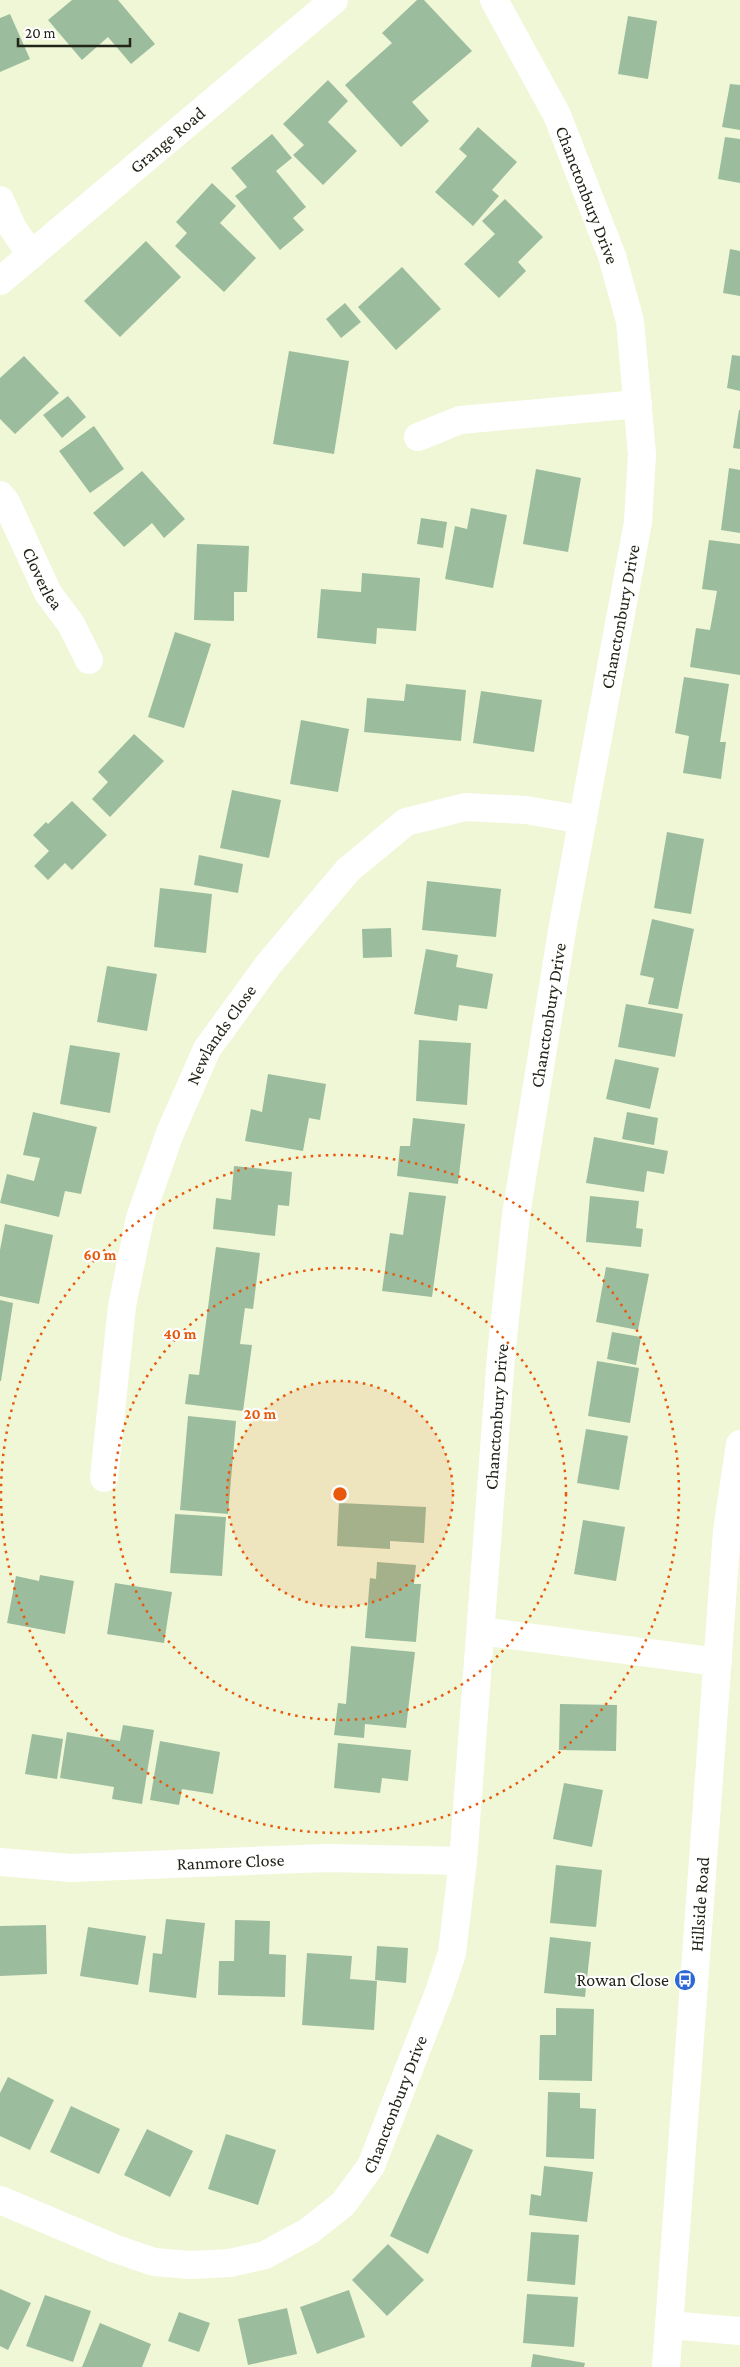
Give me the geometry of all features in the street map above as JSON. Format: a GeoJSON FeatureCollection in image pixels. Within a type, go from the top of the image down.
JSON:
{"type":"FeatureCollection","features":[{"type":"Feature","properties":{"kind":"street","name":"Grange Road"},"geometry":{"type":"LineString","coordinates":[[0,281],[334,0]]}},
{"type":"Feature","properties":{"kind":"street","name":"Chanctonbury Drive"},"geometry":{"type":"LineString","coordinates":[[0,2200],[116,2249],[154,2262],[190,2265],[230,2263],[265,2256],[308,2231],[343,2204],[371,2166],[440,1992],[452,1953],[463,1861],[501,1356],[516,1215],[563,925],[638,522],[642,454],[630,321],[612,256],[557,115],[494,0]]}},
{"type":"Feature","properties":{"kind":"street"},"geometry":{"type":"LineString","coordinates":[[0,200],[12,228],[31,255]]}},
{"type":"Feature","properties":{"kind":"street"},"geometry":{"type":"LineString","coordinates":[[418,436],[460,420],[638,404]]}},
{"type":"Feature","properties":{"kind":"street","name":"Cloverlea"},"geometry":{"type":"LineString","coordinates":[[0,495],[6,502],[48,593],[71,624],[89,660]]}},
{"type":"Feature","properties":{"kind":"street","name":"Newlands Close"},"geometry":{"type":"LineString","coordinates":[[104,1478],[122,1306],[140,1218],[170,1133],[207,1049],[268,965],[348,870],[406,822],[465,806],[526,810],[583,820]]}},
{"type":"Feature","properties":{"kind":"street","name":"Hillside Road"},"geometry":{"type":"LineString","coordinates":[[666,2367],[727,1531],[740,1444]]}},
{"type":"Feature","properties":{"kind":"street"},"geometry":{"type":"LineString","coordinates":[[481,1632],[718,1662]]}},
{"type":"Feature","properties":{"kind":"street","name":"Ranmore Close"},"geometry":{"type":"LineString","coordinates":[[0,1862],[71,1868],[327,1858],[463,1861]]}},
{"type":"Feature","properties":{"kind":"street"},"geometry":{"type":"LineString","coordinates":[[668,2324],[740,2331]]}},
{"type":"Feature","properties":{"kind":"building"},"geometry":{"type":"Polygon","coordinates":[[[72,0],[118,0],[155,44],[131,64],[108,37],[82,60],[48,20],[72,0]]]}},
{"type":"Feature","properties":{"kind":"building"},"geometry":{"type":"Polygon","coordinates":[[[417,0],[424,0],[472,51],[412,102],[429,121],[401,147],[345,85],[392,43],[382,33],[417,0]]]}},
{"type":"Feature","properties":{"kind":"building"},"geometry":{"type":"Polygon","coordinates":[[[10,14],[30,59],[0,72],[0,18],[10,14]]]}},
{"type":"Feature","properties":{"kind":"building"},"geometry":{"type":"Polygon","coordinates":[[[628,16],[657,21],[648,79],[618,74],[628,16]]]}},
{"type":"Feature","properties":{"kind":"building"},"geometry":{"type":"Polygon","coordinates":[[[328,80],[348,101],[328,122],[357,151],[323,185],[293,155],[304,145],[283,124],[328,80]]]}},
{"type":"Feature","properties":{"kind":"building"},"geometry":{"type":"Polygon","coordinates":[[[730,84],[740,85],[740,130],[722,127],[730,84]]]}},
{"type":"Feature","properties":{"kind":"building"},"geometry":{"type":"Polygon","coordinates":[[[478,127],[517,162],[492,190],[499,196],[473,226],[435,192],[467,156],[459,149],[478,127]]]}},
{"type":"Feature","properties":{"kind":"building"},"geometry":{"type":"Polygon","coordinates":[[[272,134],[292,158],[276,171],[306,207],[293,218],[304,230],[280,250],[235,196],[247,187],[231,168],[272,134]]]}},
{"type":"Feature","properties":{"kind":"building"},"geometry":{"type":"Polygon","coordinates":[[[725,137],[740,139],[740,183],[718,179],[725,137]]]}},
{"type":"Feature","properties":{"kind":"building"},"geometry":{"type":"Polygon","coordinates":[[[212,183],[236,206],[220,223],[256,258],[224,292],[175,246],[187,233],[176,222],[212,183]]]}},
{"type":"Feature","properties":{"kind":"building"},"geometry":{"type":"Polygon","coordinates":[[[505,199],[543,237],[518,262],[526,271],[499,298],[464,264],[495,234],[482,221],[505,199]]]}},
{"type":"Feature","properties":{"kind":"building"},"geometry":{"type":"Polygon","coordinates":[[[146,241],[181,277],[120,337],[84,301],[146,241]]]}},
{"type":"Feature","properties":{"kind":"building"},"geometry":{"type":"Polygon","coordinates":[[[730,249],[740,251],[740,296],[723,293],[730,249]]]}},
{"type":"Feature","properties":{"kind":"building"},"geometry":{"type":"Polygon","coordinates":[[[402,267],[441,309],[396,350],[358,307],[402,267]]]}},
{"type":"Feature","properties":{"kind":"building"},"geometry":{"type":"Polygon","coordinates":[[[345,303],[361,322],[341,338],[326,319],[345,303]]]}},
{"type":"Feature","properties":{"kind":"building"},"geometry":{"type":"Polygon","coordinates":[[[289,351],[349,361],[334,454],[273,444],[289,351]]]}},
{"type":"Feature","properties":{"kind":"building"},"geometry":{"type":"Polygon","coordinates":[[[732,355],[740,356],[740,391],[727,388],[732,355]]]}},
{"type":"Feature","properties":{"kind":"building"},"geometry":{"type":"Polygon","coordinates":[[[24,356],[59,393],[15,434],[0,419],[0,378],[24,356]]]}},
{"type":"Feature","properties":{"kind":"building"},"geometry":{"type":"Polygon","coordinates":[[[68,396],[86,417],[62,438],[43,415],[68,396]]]}},
{"type":"Feature","properties":{"kind":"building"},"geometry":{"type":"Polygon","coordinates":[[[740,410],[740,449],[733,448],[740,410]]]}},
{"type":"Feature","properties":{"kind":"building"},"geometry":{"type":"Polygon","coordinates":[[[94,426],[124,469],[90,493],[59,451],[94,426]]]}},
{"type":"Feature","properties":{"kind":"building"},"geometry":{"type":"Polygon","coordinates":[[[729,468],[740,470],[740,533],[721,530],[729,468]]]}},
{"type":"Feature","properties":{"kind":"building"},"geometry":{"type":"Polygon","coordinates":[[[536,469],[581,478],[568,552],[523,544],[536,469]]]}},
{"type":"Feature","properties":{"kind":"building"},"geometry":{"type":"Polygon","coordinates":[[[142,471],[185,519],[164,538],[152,523],[124,547],[93,513],[142,471]]]}},
{"type":"Feature","properties":{"kind":"building"},"geometry":{"type":"Polygon","coordinates":[[[471,508],[507,515],[493,588],[445,579],[455,526],[467,529],[471,508]]]}},
{"type":"Feature","properties":{"kind":"building"},"geometry":{"type":"Polygon","coordinates":[[[421,518],[447,522],[443,548],[417,544],[421,518]]]}},
{"type":"Feature","properties":{"kind":"building"},"geometry":{"type":"Polygon","coordinates":[[[709,540],[740,544],[740,675],[690,667],[696,628],[710,630],[717,591],[702,589],[709,540]]]}},
{"type":"Feature","properties":{"kind":"building"},"geometry":{"type":"Polygon","coordinates":[[[197,544],[249,546],[247,592],[234,592],[234,621],[194,620],[197,544]]]}},
{"type":"Feature","properties":{"kind":"building"},"geometry":{"type":"Polygon","coordinates":[[[362,573],[420,578],[416,631],[377,628],[376,644],[317,638],[321,589],[361,592],[362,573]]]}},
{"type":"Feature","properties":{"kind":"building"},"geometry":{"type":"Polygon","coordinates":[[[175,632],[211,644],[184,728],[148,717],[175,632]]]}},
{"type":"Feature","properties":{"kind":"building"},"geometry":{"type":"Polygon","coordinates":[[[684,677],[729,684],[720,742],[726,742],[721,779],[683,773],[689,736],[675,733],[684,677]]]}},
{"type":"Feature","properties":{"kind":"building"},"geometry":{"type":"Polygon","coordinates":[[[406,684],[466,690],[461,741],[364,732],[367,698],[404,701],[406,684]]]}},
{"type":"Feature","properties":{"kind":"building"},"geometry":{"type":"Polygon","coordinates":[[[481,691],[542,700],[534,752],[473,743],[481,691]]]}},
{"type":"Feature","properties":{"kind":"building"},"geometry":{"type":"Polygon","coordinates":[[[301,720],[349,729],[338,792],[290,784],[301,720]]]}},
{"type":"Feature","properties":{"kind":"building"},"geometry":{"type":"Polygon","coordinates":[[[134,734],[164,761],[110,817],[92,799],[108,782],[98,772],[134,734]]]}},
{"type":"Feature","properties":{"kind":"building"},"geometry":{"type":"Polygon","coordinates":[[[232,790],[281,800],[269,858],[220,848],[232,790]]]}},
{"type":"Feature","properties":{"kind":"building"},"geometry":{"type":"Polygon","coordinates":[[[72,801],[107,835],[72,870],[65,863],[48,880],[34,866],[49,851],[33,835],[46,822],[48,824],[72,801]]]}},
{"type":"Feature","properties":{"kind":"building"},"geometry":{"type":"Polygon","coordinates":[[[667,832],[704,839],[691,914],[654,908],[667,832]]]}},
{"type":"Feature","properties":{"kind":"building"},"geometry":{"type":"Polygon","coordinates":[[[199,855],[243,864],[238,893],[194,885],[199,855]]]}},
{"type":"Feature","properties":{"kind":"building"},"geometry":{"type":"Polygon","coordinates":[[[427,881],[501,889],[496,937],[422,930],[427,881]]]}},
{"type":"Feature","properties":{"kind":"building"},"geometry":{"type":"Polygon","coordinates":[[[160,888],[212,894],[206,953],[154,947],[160,888]]]}},
{"type":"Feature","properties":{"kind":"building"},"geometry":{"type":"Polygon","coordinates":[[[652,919],[694,929],[678,1009],[648,1004],[654,978],[640,975],[652,919]]]}},
{"type":"Feature","properties":{"kind":"building"},"geometry":{"type":"Polygon","coordinates":[[[391,928],[392,957],[363,958],[362,929],[391,928]]]}},
{"type":"Feature","properties":{"kind":"building"},"geometry":{"type":"Polygon","coordinates":[[[426,949],[458,955],[456,967],[493,974],[487,1009],[459,1005],[457,1021],[414,1014],[426,949]]]}},
{"type":"Feature","properties":{"kind":"building"},"geometry":{"type":"Polygon","coordinates":[[[107,966],[157,974],[147,1031],[97,1022],[107,966]]]}},
{"type":"Feature","properties":{"kind":"building"},"geometry":{"type":"Polygon","coordinates":[[[626,1004],[683,1014],[675,1057],[618,1047],[626,1004]]]}},
{"type":"Feature","properties":{"kind":"building"},"geometry":{"type":"Polygon","coordinates":[[[419,1040],[471,1043],[467,1105],[416,1101],[419,1040]]]}},
{"type":"Feature","properties":{"kind":"building"},"geometry":{"type":"Polygon","coordinates":[[[70,1045],[120,1053],[110,1113],[60,1104],[70,1045]]]}},
{"type":"Feature","properties":{"kind":"building"},"geometry":{"type":"Polygon","coordinates":[[[615,1059],[659,1068],[650,1109],[606,1099],[615,1059]]]}},
{"type":"Feature","properties":{"kind":"building"},"geometry":{"type":"Polygon","coordinates":[[[268,1074],[326,1084],[320,1120],[309,1118],[303,1151],[245,1141],[251,1109],[262,1112],[268,1074]]]}},
{"type":"Feature","properties":{"kind":"building"},"geometry":{"type":"Polygon","coordinates":[[[33,1112],[97,1127],[81,1194],[65,1191],[59,1217],[0,1203],[7,1174],[34,1181],[40,1158],[23,1155],[33,1112]]]}},
{"type":"Feature","properties":{"kind":"building"},"geometry":{"type":"Polygon","coordinates":[[[627,1112],[658,1118],[654,1145],[622,1139],[627,1112]]]}},
{"type":"Feature","properties":{"kind":"building"},"geometry":{"type":"Polygon","coordinates":[[[413,1118],[465,1124],[458,1184],[397,1176],[400,1146],[410,1146],[413,1118]]]}},
{"type":"Feature","properties":{"kind":"building"},"geometry":{"type":"Polygon","coordinates":[[[594,1137],[668,1151],[664,1174],[647,1171],[644,1192],[586,1183],[594,1137]]]}},
{"type":"Feature","properties":{"kind":"building"},"geometry":{"type":"Polygon","coordinates":[[[234,1166],[292,1172],[289,1206],[278,1205],[275,1236],[213,1229],[216,1198],[231,1200],[234,1166]]]}},
{"type":"Feature","properties":{"kind":"building"},"geometry":{"type":"Polygon","coordinates":[[[409,1192],[446,1196],[432,1297],[382,1291],[390,1233],[403,1235],[409,1192]]]}},
{"type":"Feature","properties":{"kind":"building"},"geometry":{"type":"Polygon","coordinates":[[[590,1196],[639,1201],[636,1228],[643,1229],[641,1247],[586,1242],[590,1196]]]}},
{"type":"Feature","properties":{"kind":"building"},"geometry":{"type":"Polygon","coordinates":[[[5,1224],[53,1235],[39,1304],[0,1296],[0,1250],[5,1224]]]}},
{"type":"Feature","properties":{"kind":"building"},"geometry":{"type":"Polygon","coordinates":[[[216,1247],[260,1253],[253,1309],[245,1308],[240,1344],[252,1345],[243,1411],[185,1404],[189,1374],[199,1375],[216,1247]]]}},
{"type":"Feature","properties":{"kind":"building"},"geometry":{"type":"Polygon","coordinates":[[[606,1267],[649,1274],[638,1330],[596,1322],[606,1267]]]}},
{"type":"Feature","properties":{"kind":"building"},"geometry":{"type":"Polygon","coordinates":[[[0,1300],[13,1303],[1,1381],[0,1381],[0,1300]]]}},
{"type":"Feature","properties":{"kind":"building"},"geometry":{"type":"Polygon","coordinates":[[[612,1332],[641,1337],[636,1365],[607,1359],[612,1332]]]}},
{"type":"Feature","properties":{"kind":"building"},"geometry":{"type":"Polygon","coordinates":[[[597,1361],[639,1368],[630,1423],[588,1416],[597,1361]]]}},
{"type":"Feature","properties":{"kind":"building"},"geometry":{"type":"Polygon","coordinates":[[[188,1416],[236,1421],[228,1514],[180,1510],[188,1416]]]}},
{"type":"Feature","properties":{"kind":"building"},"geometry":{"type":"Polygon","coordinates":[[[586,1429],[628,1436],[619,1490],[577,1483],[586,1429]]]}},
{"type":"Feature","properties":{"kind":"building"},"geometry":{"type":"Polygon","coordinates":[[[339,1503],[426,1507],[424,1543],[390,1541],[390,1549],[337,1546],[339,1503]]]}},
{"type":"Feature","properties":{"kind":"building"},"geometry":{"type":"Polygon","coordinates":[[[175,1514],[226,1517],[222,1576],[170,1573],[175,1514]]]}},
{"type":"Feature","properties":{"kind":"building"},"geometry":{"type":"Polygon","coordinates":[[[583,1520],[625,1527],[616,1581],[574,1574],[583,1520]]]}},
{"type":"Feature","properties":{"kind":"building"},"geometry":{"type":"Polygon","coordinates":[[[377,1562],[416,1565],[414,1584],[421,1584],[416,1642],[365,1638],[370,1578],[376,1579],[377,1562]]]}},
{"type":"Feature","properties":{"kind":"building"},"geometry":{"type":"Polygon","coordinates":[[[40,1575],[74,1581],[65,1634],[7,1623],[16,1576],[39,1581],[40,1575]]]}},
{"type":"Feature","properties":{"kind":"building"},"geometry":{"type":"Polygon","coordinates":[[[115,1583],[172,1592],[164,1643],[107,1634],[115,1583]]]}},
{"type":"Feature","properties":{"kind":"building"},"geometry":{"type":"Polygon","coordinates":[[[351,1646],[415,1652],[406,1728],[365,1724],[364,1738],[334,1735],[338,1703],[346,1704],[351,1646]]]}},
{"type":"Feature","properties":{"kind":"building"},"geometry":{"type":"Polygon","coordinates":[[[560,1704],[617,1705],[616,1751],[559,1750],[560,1704]]]}},
{"type":"Feature","properties":{"kind":"building"},"geometry":{"type":"Polygon","coordinates":[[[123,1725],[154,1730],[142,1804],[112,1799],[114,1787],[60,1778],[67,1732],[120,1741],[123,1725]]]}},
{"type":"Feature","properties":{"kind":"building"},"geometry":{"type":"Polygon","coordinates":[[[32,1734],[63,1739],[57,1779],[25,1774],[32,1734]]]}},
{"type":"Feature","properties":{"kind":"building"},"geometry":{"type":"Polygon","coordinates":[[[160,1741],[220,1752],[213,1794],[182,1789],[179,1805],[150,1800],[160,1741]]]}},
{"type":"Feature","properties":{"kind":"building"},"geometry":{"type":"Polygon","coordinates":[[[338,1743],[411,1750],[408,1781],[382,1778],[380,1793],[334,1788],[338,1743]]]}},
{"type":"Feature","properties":{"kind":"building"},"geometry":{"type":"Polygon","coordinates":[[[564,1783],[603,1790],[592,1847],[553,1839],[564,1783]]]}},
{"type":"Feature","properties":{"kind":"building"},"geometry":{"type":"Polygon","coordinates":[[[556,1865],[602,1870],[596,1927],[550,1923],[556,1865]]]}},
{"type":"Feature","properties":{"kind":"building"},"geometry":{"type":"Polygon","coordinates":[[[166,1919],[205,1923],[196,1998],[149,1992],[153,1953],[162,1954],[166,1919]]]}},
{"type":"Feature","properties":{"kind":"building"},"geometry":{"type":"Polygon","coordinates":[[[235,1920],[270,1921],[269,1954],[286,1955],[285,1997],[218,1995],[219,1961],[234,1961],[235,1920]]]}},
{"type":"Feature","properties":{"kind":"building"},"geometry":{"type":"Polygon","coordinates":[[[46,1925],[47,1974],[0,1976],[0,1926],[46,1925]]]}},
{"type":"Feature","properties":{"kind":"building"},"geometry":{"type":"Polygon","coordinates":[[[88,1927],[146,1936],[138,1985],[80,1976],[88,1927]]]}},
{"type":"Feature","properties":{"kind":"building"},"geometry":{"type":"Polygon","coordinates":[[[550,1937],[591,1942],[585,1997],[544,1993],[550,1937]]]}},
{"type":"Feature","properties":{"kind":"building"},"geometry":{"type":"Polygon","coordinates":[[[377,1946],[408,1948],[406,1983],[375,1980],[377,1946]]]}},
{"type":"Feature","properties":{"kind":"building"},"geometry":{"type":"Polygon","coordinates":[[[307,1953],[352,1956],[350,1979],[377,1981],[374,2030],[302,2025],[307,1953]]]}},
{"type":"Feature","properties":{"kind":"building"},"geometry":{"type":"Polygon","coordinates":[[[556,2008],[594,2009],[592,2081],[539,2080],[540,2035],[556,2035],[556,2008]]]}},
{"type":"Feature","properties":{"kind":"building"},"geometry":{"type":"Polygon","coordinates":[[[8,2077],[54,2100],[30,2150],[0,2136],[0,2093],[8,2077]]]}},
{"type":"Feature","properties":{"kind":"building"},"geometry":{"type":"Polygon","coordinates":[[[548,2092],[580,2093],[580,2108],[596,2109],[594,2159],[546,2157],[548,2092]]]}},
{"type":"Feature","properties":{"kind":"building"},"geometry":{"type":"Polygon","coordinates":[[[71,2106],[120,2129],[99,2174],[50,2152],[71,2106]]]}},
{"type":"Feature","properties":{"kind":"building"},"geometry":{"type":"Polygon","coordinates":[[[147,2129],[193,2151],[170,2197],[124,2175],[147,2129]]]}},
{"type":"Feature","properties":{"kind":"building"},"geometry":{"type":"Polygon","coordinates":[[[226,2134],[276,2150],[258,2205],[208,2189],[226,2134]]]}},
{"type":"Feature","properties":{"kind":"building"},"geometry":{"type":"Polygon","coordinates":[[[437,2134],[473,2150],[428,2254],[390,2236],[437,2134]]]}},
{"type":"Feature","properties":{"kind":"building"},"geometry":{"type":"Polygon","coordinates":[[[544,2166],[593,2172],[587,2222],[529,2215],[531,2194],[541,2196],[544,2166]]]}},
{"type":"Feature","properties":{"kind":"building"},"geometry":{"type":"Polygon","coordinates":[[[531,2232],[579,2235],[575,2285],[527,2281],[531,2232]]]}},
{"type":"Feature","properties":{"kind":"building"},"geometry":{"type":"Polygon","coordinates":[[[388,2244],[424,2280],[387,2316],[352,2280],[388,2244]]]}},
{"type":"Feature","properties":{"kind":"building"},"geometry":{"type":"Polygon","coordinates":[[[0,2289],[31,2303],[8,2350],[0,2346],[0,2289]]]}},
{"type":"Feature","properties":{"kind":"building"},"geometry":{"type":"Polygon","coordinates":[[[349,2290],[365,2337],[317,2354],[300,2307],[349,2290]]]}},
{"type":"Feature","properties":{"kind":"building"},"geometry":{"type":"Polygon","coordinates":[[[527,2294],[578,2297],[574,2347],[523,2343],[527,2294]]]}},
{"type":"Feature","properties":{"kind":"building"},"geometry":{"type":"Polygon","coordinates":[[[45,2295],[91,2311],[73,2362],[26,2346],[45,2295]]]}},
{"type":"Feature","properties":{"kind":"building"},"geometry":{"type":"Polygon","coordinates":[[[287,2308],[297,2354],[248,2365],[238,2319],[287,2308]]]}},
{"type":"Feature","properties":{"kind":"building"},"geometry":{"type":"Polygon","coordinates":[[[179,2312],[210,2323],[199,2352],[168,2341],[179,2312]]]}},
{"type":"Feature","properties":{"kind":"building"},"geometry":{"type":"Polygon","coordinates":[[[100,2323],[151,2344],[142,2367],[82,2367],[100,2323]]]}},
{"type":"Feature","properties":{"kind":"building"},"geometry":{"type":"Polygon","coordinates":[[[533,2354],[585,2363],[584,2367],[531,2367],[533,2354]]]}},
{"type":"Feature","properties":{"kind":"place","name":"Rowan Close"},"geometry":{"type":"Point","coordinates":[685,1980]}}]}
